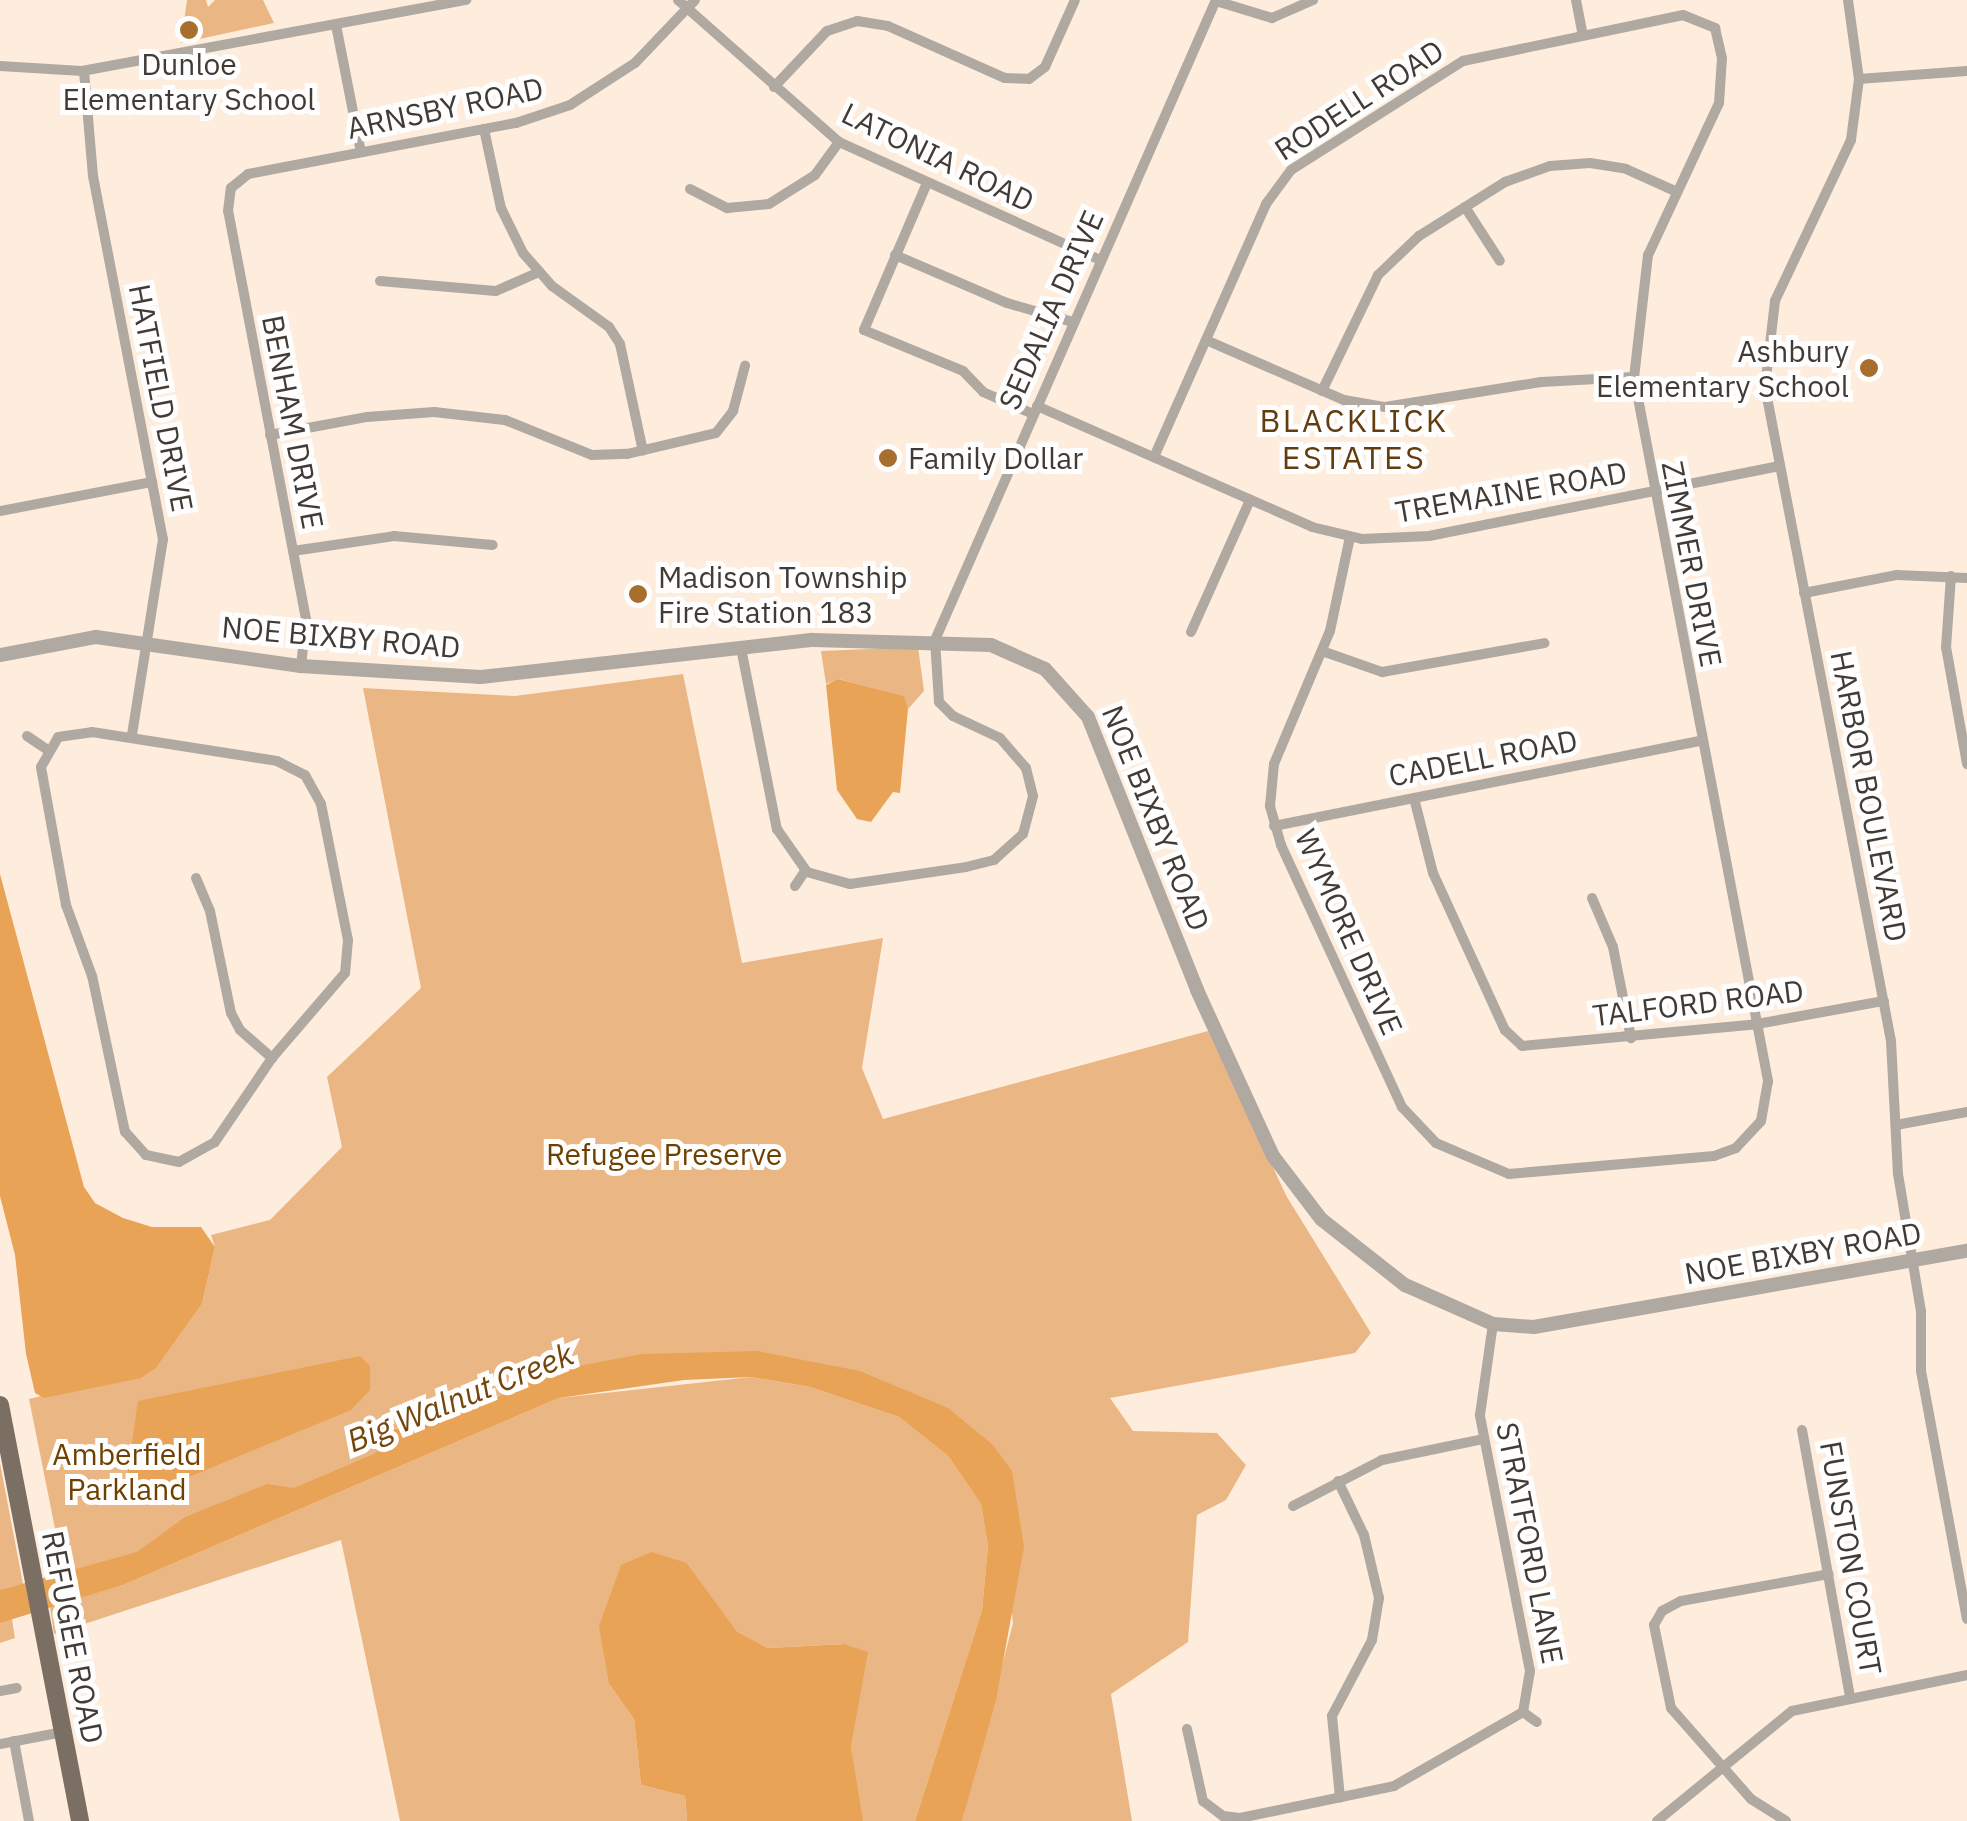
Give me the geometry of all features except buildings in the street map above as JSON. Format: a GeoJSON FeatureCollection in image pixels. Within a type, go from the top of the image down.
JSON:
{"type":"FeatureCollection","features":[{"type":"Feature","properties":{"kind":"main road","name":"REFUGEE ROAD"},"geometry":{"type":"LineString","coordinates":[[0,1405],[80,1821]]}},
{"type":"Feature","properties":{"kind":"street"},"geometry":{"type":"LineString","coordinates":[[0,66],[84,71],[466,0]]}},
{"type":"Feature","properties":{"kind":"street"},"geometry":{"type":"LineString","coordinates":[[774,87],[827,32],[857,21],[888,26],[1005,78],[1028,78],[1045,66],[1075,0]]}},
{"type":"Feature","properties":{"kind":"street"},"geometry":{"type":"LineString","coordinates":[[1216,0],[1272,18],[1313,0]]}},
{"type":"Feature","properties":{"kind":"street","name":"SEDALIA DRIVE"},"geometry":{"type":"LineString","coordinates":[[935,640],[1216,0]]}},
{"type":"Feature","properties":{"kind":"street"},"geometry":{"type":"LineString","coordinates":[[1576,0],[1582,35]]}},
{"type":"Feature","properties":{"kind":"street","name":"HARBOR BOULEVARD"},"geometry":{"type":"LineString","coordinates":[[1848,0],[1858,79],[1844,163],[1791,263],[1772,315],[1764,387],[1884,1001],[1924,1388],[1967,1619]]}},
{"type":"Feature","properties":{"kind":"street","name":"LATONIA ROAD"},"geometry":{"type":"LineString","coordinates":[[686,3],[839,142],[1100,260]]}},
{"type":"Feature","properties":{"kind":"street","name":"ARNSBY ROAD"},"geometry":{"type":"LineString","coordinates":[[232,188],[248,174],[484,129],[584,98],[635,63],[686,3]]}},
{"type":"Feature","properties":{"kind":"street"},"geometry":{"type":"LineString","coordinates":[[1704,18],[1710,7]]}},
{"type":"Feature","properties":{"kind":"street","name":"RODELL ROAD"},"geometry":{"type":"LineString","coordinates":[[1154,457],[1266,204],[1290,170],[1463,60],[1683,15],[1704,18]]}},
{"type":"Feature","properties":{"kind":"street","name":"ZIMMER DRIVE"},"geometry":{"type":"LineString","coordinates":[[1704,18],[1720,42],[1719,103],[1675,191],[1640,288],[1634,377],[1652,492],[1757,1024],[1768,1094],[1754,1133]]}},
{"type":"Feature","properties":{"kind":"street"},"geometry":{"type":"LineString","coordinates":[[336,25],[361,152]]}},
{"type":"Feature","properties":{"kind":"street","name":"HATFIELD DRIVE"},"geometry":{"type":"LineString","coordinates":[[84,71],[93,176],[152,482],[163,562],[132,735]]}},
{"type":"Feature","properties":{"kind":"street"},"geometry":{"type":"LineString","coordinates":[[1858,79],[1967,72]]}},
{"type":"Feature","properties":{"kind":"street"},"geometry":{"type":"LineString","coordinates":[[1028,78],[1033,90]]}},
{"type":"Feature","properties":{"kind":"street"},"geometry":{"type":"LineString","coordinates":[[484,129],[505,219],[539,272],[609,327],[620,344],[643,452]]}},
{"type":"Feature","properties":{"kind":"street"},"geometry":{"type":"LineString","coordinates":[[690,189],[728,208],[769,204],[815,175],[839,142]]}},
{"type":"Feature","properties":{"kind":"street"},"geometry":{"type":"LineString","coordinates":[[1322,390],[1378,275],[1404,248],[1505,182],[1574,163],[1626,169],[1675,191]]}},
{"type":"Feature","properties":{"kind":"street"},"geometry":{"type":"LineString","coordinates":[[220,181],[232,188]]}},
{"type":"Feature","properties":{"kind":"street"},"geometry":{"type":"LineString","coordinates":[[927,184],[895,255],[1008,303],[1073,322]]}},
{"type":"Feature","properties":{"kind":"street","name":"BENHAM DRIVE"},"geometry":{"type":"LineString","coordinates":[[232,188],[228,212],[306,620],[301,666]]}},
{"type":"Feature","properties":{"kind":"street"},"geometry":{"type":"LineString","coordinates":[[1465,207],[1500,261]]}},
{"type":"Feature","properties":{"kind":"street","name":"TREMAINE ROAD"},"geometry":{"type":"LineString","coordinates":[[895,255],[864,330],[963,371],[984,392],[1350,537],[1429,536],[1778,466]]}},
{"type":"Feature","properties":{"kind":"street"},"geometry":{"type":"LineString","coordinates":[[380,281],[496,292],[539,272]]}},
{"type":"Feature","properties":{"kind":"street"},"geometry":{"type":"LineString","coordinates":[[1206,340],[1358,404],[1402,407],[1541,382],[1634,377]]}},
{"type":"Feature","properties":{"kind":"street"},"geometry":{"type":"LineString","coordinates":[[270,435],[434,412],[505,420],[592,455],[643,452],[716,433],[733,410],[745,366]]}},
{"type":"Feature","properties":{"kind":"street"},"geometry":{"type":"LineString","coordinates":[[0,511],[152,482]]}},
{"type":"Feature","properties":{"kind":"street"},"geometry":{"type":"LineString","coordinates":[[1191,632],[1250,500]]}},
{"type":"Feature","properties":{"kind":"street"},"geometry":{"type":"LineString","coordinates":[[292,551],[382,536],[493,545]]}},
{"type":"Feature","properties":{"kind":"street","name":"WYMORE DRIVE"},"geometry":{"type":"LineString","coordinates":[[1350,537],[1322,651],[1274,764],[1274,826],[1393,1091],[1419,1130],[1452,1152],[1495,1171],[1542,1174],[1714,1156],[1754,1133]]}},
{"type":"Feature","properties":{"kind":"street"},"geometry":{"type":"LineString","coordinates":[[1804,593],[1897,575],[1967,578]]}},
{"type":"Feature","properties":{"kind":"street"},"geometry":{"type":"LineString","coordinates":[[1951,576],[1946,647],[1967,764]]}},
{"type":"Feature","properties":{"kind":"street","name":"NOE BIXBY ROAD"},"geometry":{"type":"LineString","coordinates":[[0,655],[87,637],[150,642],[301,666],[508,677],[813,640],[980,642],[1022,656],[1079,703],[1098,737],[1197,990],[1288,1181],[1340,1237],[1386,1273],[1493,1324],[1548,1326],[1967,1250]]}},
{"type":"Feature","properties":{"kind":"street"},"geometry":{"type":"LineString","coordinates":[[740,648],[777,829],[805,871],[850,884],[994,860],[1023,834],[1032,808],[1028,772],[1000,738],[953,716],[940,702],[935,640]]}},
{"type":"Feature","properties":{"kind":"street"},"geometry":{"type":"LineString","coordinates":[[1322,651],[1382,672],[1544,643]]}},
{"type":"Feature","properties":{"kind":"street"},"geometry":{"type":"LineString","coordinates":[[64,734],[132,735],[278,761],[312,784],[348,940],[347,965],[339,986],[272,1058],[208,1150],[184,1161],[161,1161],[135,1146],[122,1126],[92,976],[66,904],[40,767],[46,749],[64,734]]}},
{"type":"Feature","properties":{"kind":"street"},"geometry":{"type":"LineString","coordinates":[[27,736],[46,749]]}},
{"type":"Feature","properties":{"kind":"street","name":"CADELL ROAD"},"geometry":{"type":"LineString","coordinates":[[1274,826],[1702,741]]}},
{"type":"Feature","properties":{"kind":"street","name":"TALFORD ROAD"},"geometry":{"type":"LineString","coordinates":[[1414,798],[1432,873],[1515,1047],[1539,1048],[1757,1024],[1884,1001]]}},
{"type":"Feature","properties":{"kind":"street"},"geometry":{"type":"LineString","coordinates":[[795,886],[805,871]]}},
{"type":"Feature","properties":{"kind":"street"},"geometry":{"type":"LineString","coordinates":[[196,878],[210,911],[231,1013],[240,1030],[272,1058]]}},
{"type":"Feature","properties":{"kind":"street"},"geometry":{"type":"LineString","coordinates":[[1592,898],[1613,946],[1631,1038]]}},
{"type":"Feature","properties":{"kind":"street"},"geometry":{"type":"LineString","coordinates":[[1896,1126],[1967,1112]]}},
{"type":"Feature","properties":{"kind":"street","name":"STRATFORD LANE"},"geometry":{"type":"LineString","coordinates":[[1493,1324],[1481,1382],[1483,1439],[1530,1671],[1523,1712]]}},
{"type":"Feature","properties":{"kind":"street","name":"FUNSTON COURT"},"geometry":{"type":"LineString","coordinates":[[1802,1430],[1850,1696]]}},
{"type":"Feature","properties":{"kind":"street"},"geometry":{"type":"LineString","coordinates":[[1293,1506],[1382,1460],[1483,1439]]}},
{"type":"Feature","properties":{"kind":"street"},"geometry":{"type":"LineString","coordinates":[[1338,1481],[1368,1546],[1379,1598],[1372,1640],[1332,1716],[1340,1798]]}},
{"type":"Feature","properties":{"kind":"street"},"geometry":{"type":"LineString","coordinates":[[1786,1821],[1760,1808],[1666,1698],[1654,1615],[1681,1601],[1829,1574]]}},
{"type":"Feature","properties":{"kind":"street"},"geometry":{"type":"LineString","coordinates":[[1657,1821],[1792,1712],[1850,1696],[1967,1675]]}},
{"type":"Feature","properties":{"kind":"street"},"geometry":{"type":"LineString","coordinates":[[0,1691],[16,1688]]}},
{"type":"Feature","properties":{"kind":"street"},"geometry":{"type":"LineString","coordinates":[[1187,1729],[1199,1794],[1212,1817],[1240,1818],[1408,1780],[1523,1712],[1537,1722]]}},
{"type":"Feature","properties":{"kind":"street"},"geometry":{"type":"LineString","coordinates":[[0,1744],[63,1732]]}},
{"type":"Feature","properties":{"kind":"street"},"geometry":{"type":"LineString","coordinates":[[14,1741],[30,1821]]}},
{"type":"Feature","properties":{"kind":"green space"},"geometry":{"type":"Polygon","coordinates":[[[187,0],[206,0],[208,7],[215,0],[263,0],[274,23],[181,43],[187,0]]]}},
{"type":"Feature","properties":{"kind":"green space"},"geometry":{"type":"Polygon","coordinates":[[[918,647],[924,691],[908,709],[903,696],[839,679],[826,684],[821,651],[918,647]]]}},
{"type":"Feature","properties":{"kind":"green space"},"geometry":{"type":"Polygon","coordinates":[[[683,674],[742,963],[883,938],[862,1068],[883,1119],[1208,1031],[1287,1197],[1371,1333],[1355,1353],[1110,1398],[1133,1431],[1217,1433],[1246,1465],[1226,1500],[1197,1515],[1188,1642],[1111,1694],[1132,1821],[962,1821],[1013,1623],[992,1444],[775,1358],[500,1396],[432,1416],[391,1430],[394,1449],[66,1583],[29,1399],[157,1367],[202,1304],[215,1247],[211,1235],[270,1220],[342,1147],[327,1077],[421,988],[363,688],[515,696],[683,674]]]}},
{"type":"Feature","properties":{"kind":"green space"},"geometry":{"type":"Polygon","coordinates":[[[751,1377],[810,1387],[899,1417],[948,1456],[981,1504],[988,1546],[982,1610],[915,1821],[863,1821],[856,1806],[851,1747],[867,1652],[845,1644],[768,1648],[737,1633],[687,1563],[609,1684],[634,1719],[641,1785],[685,1796],[687,1821],[400,1821],[341,1540],[54,1634],[50,1607],[123,1585],[559,1398],[751,1377]]]}},
{"type":"Feature","properties":{"kind":"green space"},"geometry":{"type":"Polygon","coordinates":[[[0,1463],[23,1584],[7,1588],[15,1638],[0,1643],[0,1463]]]}},
{"type":"Feature","properties":{"kind":"shaded area"},"geometry":{"type":"Polygon","coordinates":[[[838,679],[904,696],[908,709],[900,793],[893,792],[871,822],[857,819],[837,790],[826,685],[838,679]]]}},
{"type":"Feature","properties":{"kind":"shaded area"},"geometry":{"type":"Polygon","coordinates":[[[0,874],[84,1187],[95,1203],[123,1218],[152,1227],[201,1227],[215,1247],[202,1304],[157,1367],[141,1378],[44,1398],[35,1393],[26,1354],[15,1255],[0,1196],[0,874]]]}},
{"type":"Feature","properties":{"kind":"shaded area"},"geometry":{"type":"Polygon","coordinates":[[[757,1351],[860,1371],[948,1408],[992,1444],[1012,1471],[1024,1547],[996,1700],[962,1821],[915,1821],[982,1610],[988,1546],[981,1504],[948,1456],[899,1417],[810,1387],[751,1377],[684,1380],[559,1398],[123,1585],[0,1623],[0,1590],[137,1552],[185,1517],[267,1484],[294,1488],[376,1453],[391,1430],[472,1409],[552,1371],[642,1354],[757,1351]]]}},
{"type":"Feature","properties":{"kind":"shaded area"},"geometry":{"type":"Polygon","coordinates":[[[360,1356],[370,1366],[370,1390],[351,1410],[138,1498],[126,1484],[138,1401],[360,1356]]]}},
{"type":"Feature","properties":{"kind":"shaded area"},"geometry":{"type":"Polygon","coordinates":[[[651,1552],[687,1563],[737,1632],[768,1648],[845,1644],[868,1652],[851,1747],[863,1821],[687,1821],[685,1796],[641,1785],[634,1719],[609,1684],[599,1626],[621,1565],[651,1552]]]}},
{"type":"Feature","properties":{"kind":"place","name":"Dunloe Elementary School"},"geometry":{"type":"Point","coordinates":[189,30]}},
{"type":"Feature","properties":{"kind":"place","name":"Ashbury Elementary School"},"geometry":{"type":"Point","coordinates":[1869,368]}},
{"type":"Feature","properties":{"kind":"place","name":"Family Dollar"},"geometry":{"type":"Point","coordinates":[888,458]}},
{"type":"Feature","properties":{"kind":"place","name":"Madison Township Fire Station 183"},"geometry":{"type":"Point","coordinates":[638,594]}},
{"type":"Feature","properties":{"kind":"district","name":"BLACKLICK ESTATES"},"geometry":{"type":"Point","coordinates":[1354,440]}},
{"type":"Feature","properties":{"kind":"park label","name":"Refugee Preserve"},"geometry":{"type":"Point","coordinates":[664,1154]}},
{"type":"Feature","properties":{"kind":"park label","name":"Amberfield Parkland"},"geometry":{"type":"Point","coordinates":[127,1471]}},
{"type":"Feature","properties":{"kind":"water label","name":"Big Walnut Creek"},"geometry":{"type":"Point","coordinates":[460,1397]}}]}
